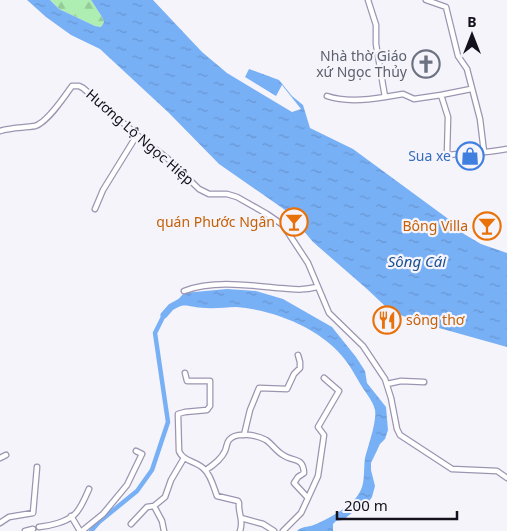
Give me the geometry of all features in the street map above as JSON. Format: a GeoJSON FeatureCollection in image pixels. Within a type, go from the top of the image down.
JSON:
{"type":"FeatureCollection","features":[{"type":"Feature","properties":{"kind":"street"},"geometry":{"type":"LineString","coordinates":[[368,0],[376,25],[376,44],[385,97]]}},
{"type":"Feature","properties":{"kind":"street"},"geometry":{"type":"LineString","coordinates":[[426,0],[446,7],[458,56],[467,69],[480,119],[484,152]]}},
{"type":"Feature","properties":{"kind":"street","name":"Hương Lộ Ngọc Hiệp"},"geometry":{"type":"LineString","coordinates":[[0,131],[8,128],[41,124],[72,86],[78,86],[116,115],[136,135],[167,158],[199,189],[209,194],[227,194],[237,197],[279,222],[304,256],[329,313],[363,346],[387,384],[400,435],[452,469],[492,470],[506,475]]}},
{"type":"Feature","properties":{"kind":"street"},"geometry":{"type":"LineString","coordinates":[[327,96],[370,100],[403,94],[414,99],[471,89]]}},
{"type":"Feature","properties":{"kind":"street"},"geometry":{"type":"LineString","coordinates":[[441,95],[448,117],[447,155],[507,149]]}},
{"type":"Feature","properties":{"kind":"street"},"geometry":{"type":"LineString","coordinates":[[95,209],[103,190],[136,135]]}},
{"type":"Feature","properties":{"kind":"street"},"geometry":{"type":"LineString","coordinates":[[184,292],[199,286],[216,285],[262,286],[298,291],[317,287]]}},
{"type":"Feature","properties":{"kind":"street"},"geometry":{"type":"LineString","coordinates":[[244,435],[250,410],[259,388],[287,389],[294,374],[300,368],[298,355]]}},
{"type":"Feature","properties":{"kind":"street"},"geometry":{"type":"LineString","coordinates":[[185,373],[187,381],[207,380],[210,383],[209,409],[178,414],[180,455],[206,470],[217,496],[238,501],[238,512],[242,520],[240,531]]}},
{"type":"Feature","properties":{"kind":"street"},"geometry":{"type":"LineString","coordinates":[[283,531],[301,513],[318,476],[324,435],[318,427],[339,391],[324,378]]}},
{"type":"Feature","properties":{"kind":"street"},"geometry":{"type":"LineString","coordinates":[[387,384],[401,381],[424,382]]}},
{"type":"Feature","properties":{"kind":"street"},"geometry":{"type":"LineString","coordinates":[[206,470],[225,451],[231,438],[244,435],[262,438],[286,458],[293,458],[300,462],[304,473],[294,480],[294,483],[308,498]]}},
{"type":"Feature","properties":{"kind":"street"},"geometry":{"type":"LineString","coordinates":[[71,516],[81,531],[98,518],[129,483],[142,454],[136,451]]}},
{"type":"Feature","properties":{"kind":"street"},"geometry":{"type":"LineString","coordinates":[[0,458],[6,456]]}},
{"type":"Feature","properties":{"kind":"street"},"geometry":{"type":"LineString","coordinates":[[131,524],[147,507],[154,506],[166,498],[171,480],[184,458]]}},
{"type":"Feature","properties":{"kind":"street"},"geometry":{"type":"LineString","coordinates":[[0,523],[9,517],[33,513],[37,467]]}},
{"type":"Feature","properties":{"kind":"street"},"geometry":{"type":"LineString","coordinates":[[39,527],[48,526],[71,516],[80,508],[88,490]]}},
{"type":"Feature","properties":{"kind":"street"},"geometry":{"type":"LineString","coordinates":[[154,506],[162,521],[164,531]]}},
{"type":"Feature","properties":{"kind":"street"},"geometry":{"type":"LineString","coordinates":[[241,518],[263,524],[274,531]]}},
{"type":"Feature","properties":{"kind":"street"},"geometry":{"type":"LineString","coordinates":[[25,531],[33,529]]}},
{"type":"Feature","properties":{"kind":"green space"},"geometry":{"type":"Polygon","coordinates":[[[50,0],[91,0],[104,22],[101,27],[95,26],[59,9],[50,0]]]}},
{"type":"Feature","properties":{"kind":"water","name":"Sông Cái"},"geometry":{"type":"Polygon","coordinates":[[[27,0],[50,0],[59,9],[101,27],[104,22],[91,0],[153,0],[202,52],[227,73],[292,112],[301,109],[282,85],[276,96],[245,77],[249,69],[279,80],[292,96],[303,105],[310,128],[353,149],[447,218],[464,234],[481,244],[507,253],[507,347],[432,326],[400,315],[385,306],[313,242],[288,212],[219,164],[169,113],[100,49],[71,35],[27,0]]]}},
{"type":"Feature","properties":{"kind":"water"},"geometry":{"type":"Polygon","coordinates":[[[227,289],[256,291],[283,299],[332,327],[356,357],[365,371],[367,383],[386,407],[388,430],[371,463],[375,486],[372,497],[365,507],[353,512],[343,520],[336,521],[333,524],[333,531],[297,531],[336,514],[354,500],[361,491],[365,458],[375,421],[374,406],[349,366],[336,350],[325,339],[297,323],[266,312],[236,307],[181,306],[164,315],[184,293],[227,289]]]}},
{"type":"Feature","properties":{"kind":"waterway"},"geometry":{"type":"LineString","coordinates":[[164,315],[171,307],[182,301]]}},
{"type":"Feature","properties":{"kind":"waterway"},"geometry":{"type":"LineString","coordinates":[[91,531],[99,522],[137,491],[152,470],[168,422],[155,333],[164,315]]}},
{"type":"Feature","properties":{"kind":"place","name":"Nhà thờ Giáo xứ Ngọc Thủy"},"geometry":{"type":"Point","coordinates":[426,64]}},
{"type":"Feature","properties":{"kind":"place","name":"Sua xe"},"geometry":{"type":"Point","coordinates":[470,156]}},
{"type":"Feature","properties":{"kind":"place","name":"quán Phước Ngân"},"geometry":{"type":"Point","coordinates":[294,222]}},
{"type":"Feature","properties":{"kind":"place","name":"Bông Villa"},"geometry":{"type":"Point","coordinates":[487,226]}},
{"type":"Feature","properties":{"kind":"place","name":"sông thơ"},"geometry":{"type":"Point","coordinates":[387,320]}}]}
